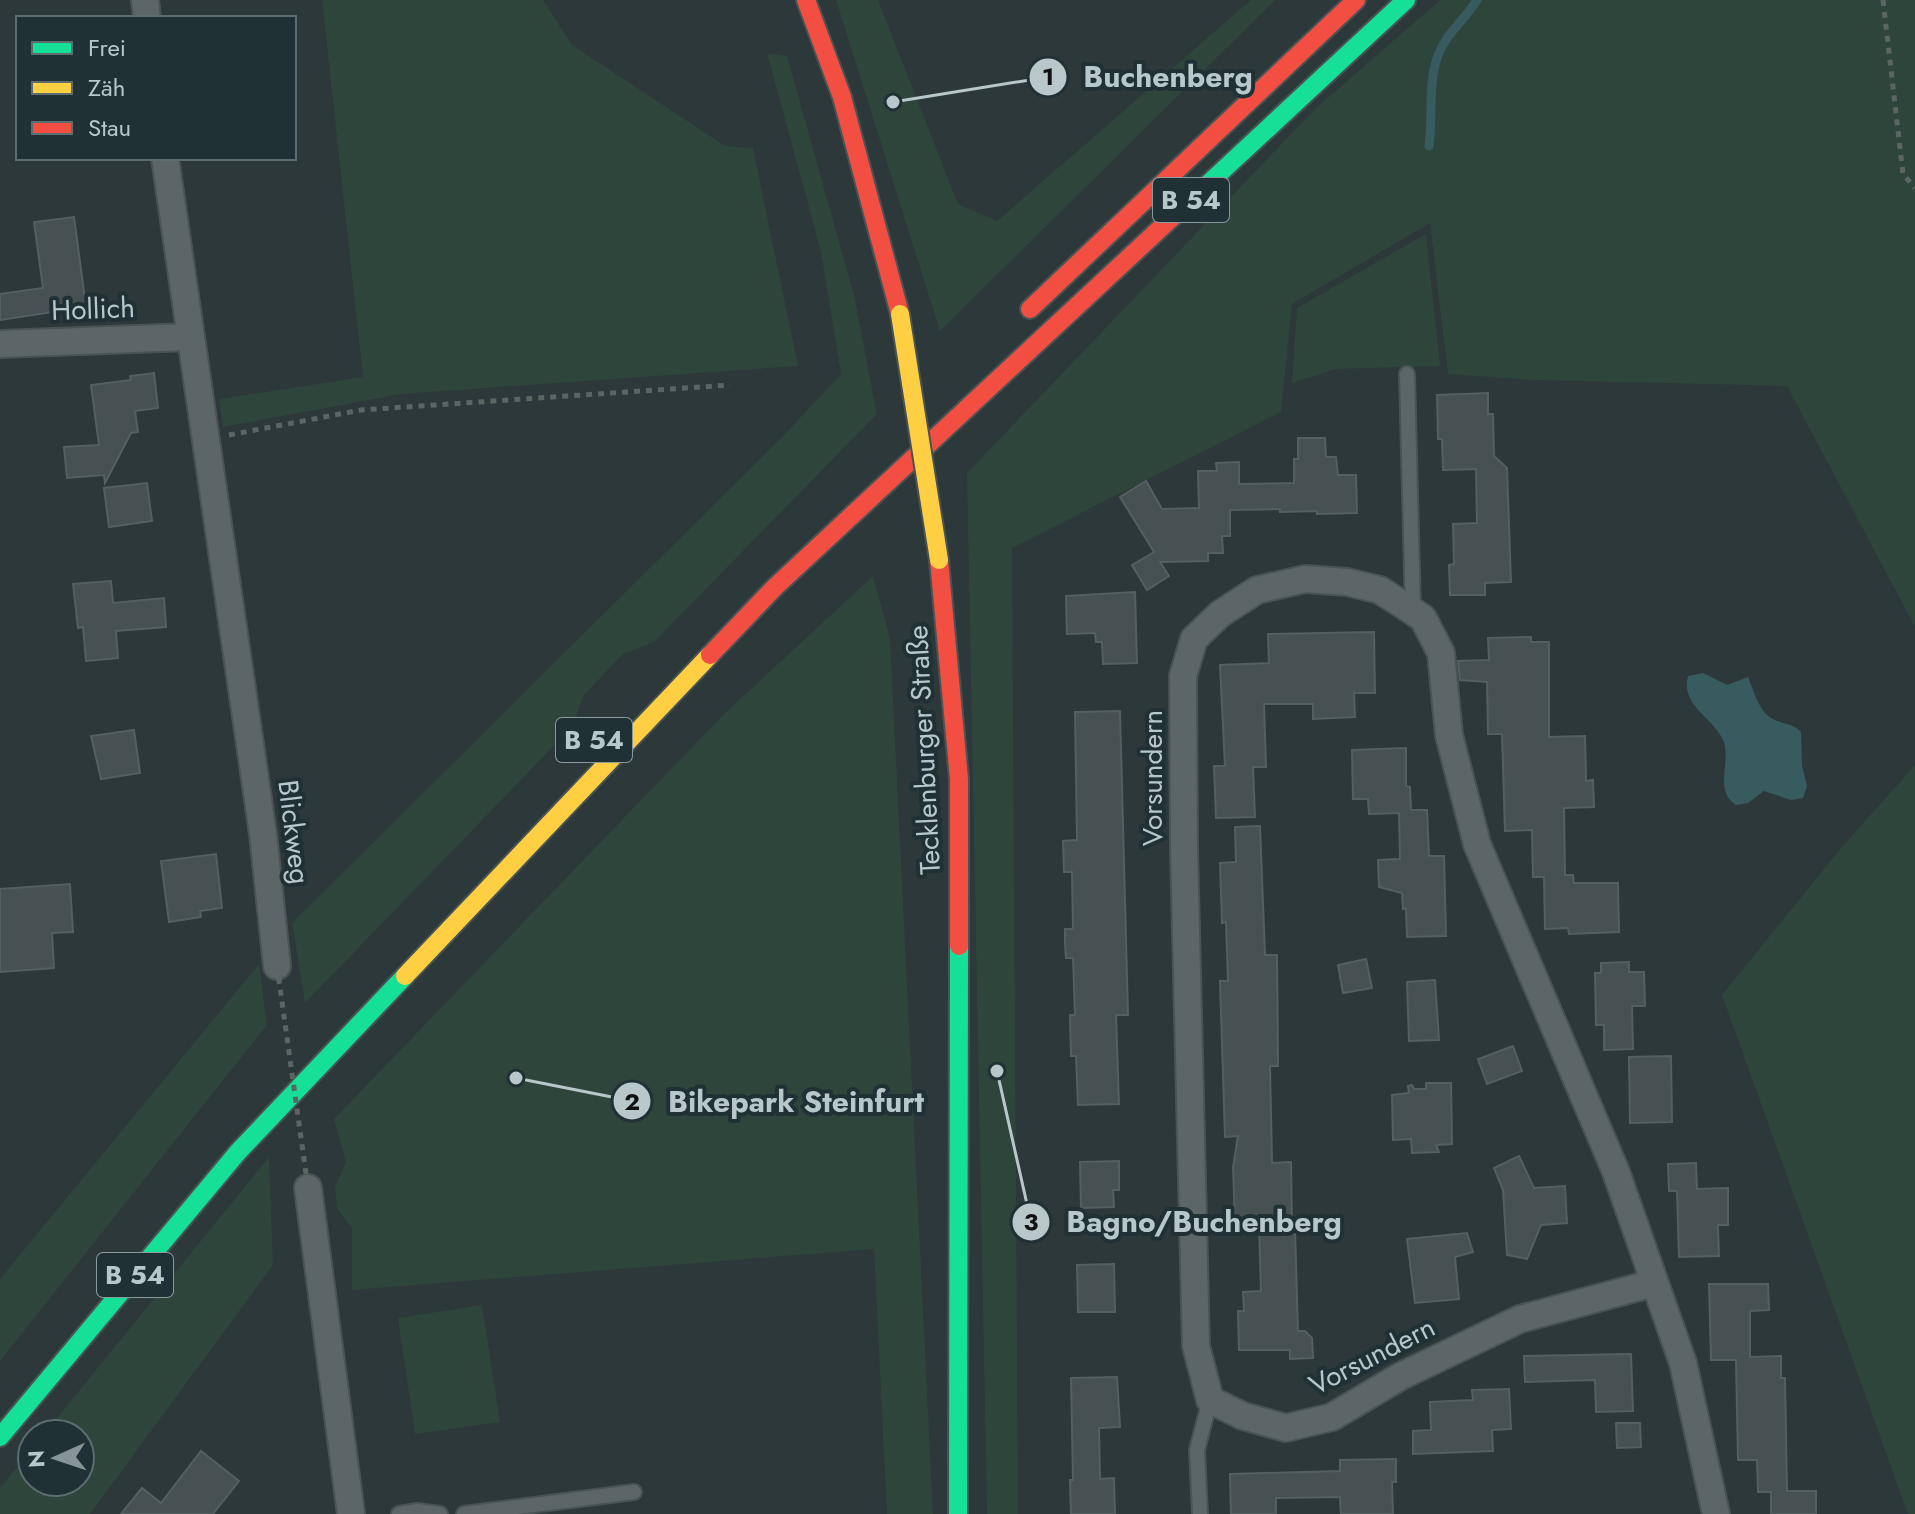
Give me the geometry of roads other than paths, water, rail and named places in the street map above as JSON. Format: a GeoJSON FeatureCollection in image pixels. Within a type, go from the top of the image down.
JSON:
{"type":"FeatureCollection","features":[{"type":"Feature","properties":{"kind":"main road","name":"Tecklenburger Straße"},"geometry":{"type":"LineString","coordinates":[[806,0],[842,97],[900,314],[939,560],[959,779],[958,1514]]}},
{"type":"Feature","properties":{"kind":"main road","name":"B 54"},"geometry":{"type":"LineString","coordinates":[[1017,321],[1356,0]]}},
{"type":"Feature","properties":{"kind":"main road","name":"B 54"},"geometry":{"type":"LineString","coordinates":[[0,1437],[238,1152],[775,587],[1406,0]]}},
{"type":"Feature","properties":{"kind":"main road"},"geometry":{"type":"LineString","coordinates":[[905,427],[927,406]]}},
{"type":"Feature","properties":{"kind":"street","name":"Blickweg"},"geometry":{"type":"LineString","coordinates":[[165,160],[263,834],[277,966]]}},
{"type":"Feature","properties":{"kind":"street","name":"Hollich"},"geometry":{"type":"LineString","coordinates":[[0,344],[189,337]]}},
{"type":"Feature","properties":{"kind":"street","name":"Vorsundern"},"geometry":{"type":"LineString","coordinates":[[1654,1283],[1520,1319],[1401,1376],[1332,1417],[1286,1428],[1243,1416],[1210,1400],[1196,1346],[1183,676],[1194,639],[1220,614],[1257,590],[1305,579],[1347,582],[1380,590],[1423,618],[1441,653],[1449,735],[1477,844],[1604,1142],[1683,1363],[1716,1514]]}},
{"type":"Feature","properties":{"kind":"street"},"geometry":{"type":"LineString","coordinates":[[308,1188],[351,1514]]}},
{"type":"Feature","properties":{"kind":"lane"},"geometry":{"type":"LineString","coordinates":[[1407,374],[1413,612]]}},
{"type":"Feature","properties":{"kind":"lane"},"geometry":{"type":"LineString","coordinates":[[1200,1514],[1197,1450],[1210,1400]]}},
{"type":"Feature","properties":{"kind":"lane"},"geometry":{"type":"LineString","coordinates":[[464,1514],[634,1492]]}},
{"type":"Feature","properties":{"kind":"lane"},"geometry":{"type":"LineString","coordinates":[[399,1514],[417,1511],[440,1514]]}},
{"type":"Feature","properties":{"kind":"water"},"geometry":{"type":"Polygon","coordinates":[[[1703,673],[1727,685],[1748,677],[1767,715],[1801,732],[1802,766],[1807,786],[1803,798],[1791,800],[1764,791],[1748,803],[1736,805],[1729,799],[1724,784],[1726,757],[1723,740],[1693,703],[1687,686],[1688,676],[1703,673]]]}},
{"type":"Feature","properties":{"kind":"waterway"},"geometry":{"type":"LineString","coordinates":[[1429,146],[1435,64],[1446,40],[1477,0]]}},
{"type":"Feature","properties":{"kind":"place","name":"Buchenberg"},"geometry":{"type":"Point","coordinates":[893,102]}},
{"type":"Feature","properties":{"kind":"place","name":"Bagno/Buchenberg"},"geometry":{"type":"Point","coordinates":[997,1071]}},
{"type":"Feature","properties":{"kind":"place","name":"Bikepark Steinfurt"},"geometry":{"type":"Point","coordinates":[516,1078]}}]}
